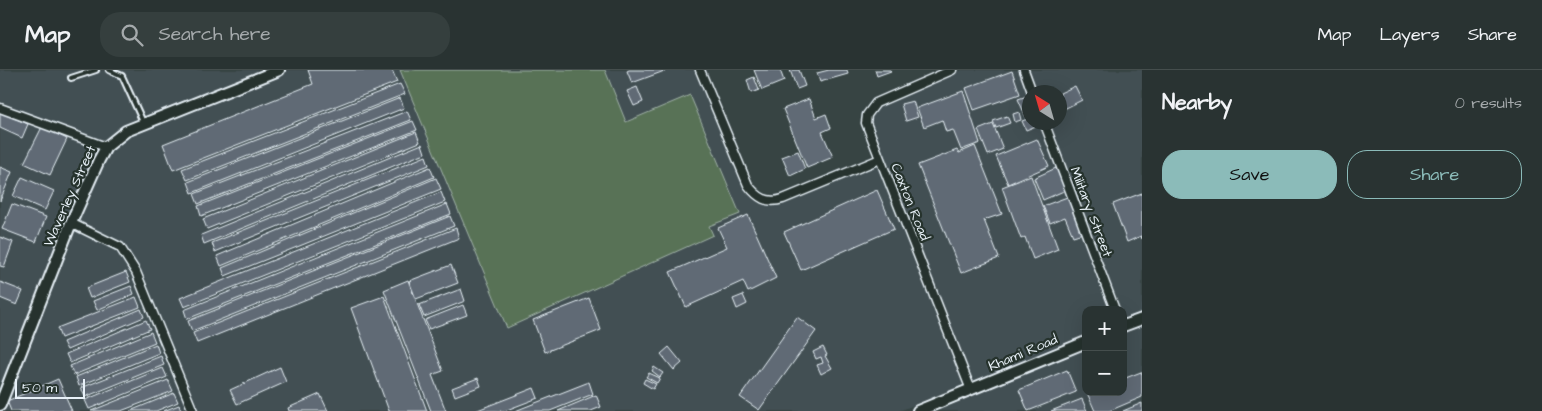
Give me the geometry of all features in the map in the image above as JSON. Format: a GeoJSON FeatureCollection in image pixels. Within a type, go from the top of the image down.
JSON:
{"type":"FeatureCollection","features":[{"type":"Feature","properties":{"kind":"street","name":"Waverley Street"},"geometry":{"type":"LineString","coordinates":[[0,405],[71,223],[106,147],[126,131],[279,70]]}},
{"type":"Feature","properties":{"kind":"street"},"geometry":{"type":"LineString","coordinates":[[700,70],[748,185],[766,201],[774,202],[783,199],[880,159]]}},
{"type":"Feature","properties":{"kind":"street"},"geometry":{"type":"LineString","coordinates":[[930,70],[932,78]]}},
{"type":"Feature","properties":{"kind":"street","name":"Caxton Road"},"geometry":{"type":"LineString","coordinates":[[952,70],[876,103],[870,108],[866,123],[971,390]]}},
{"type":"Feature","properties":{"kind":"street"},"geometry":{"type":"LineString","coordinates":[[1024,70],[1029,85]]}},
{"type":"Feature","properties":{"kind":"street"},"geometry":{"type":"LineString","coordinates":[[0,108],[106,147]]}},
{"type":"Feature","properties":{"kind":"street","name":"Military Street"},"geometry":{"type":"LineString","coordinates":[[1047,130],[1113,306]]}},
{"type":"Feature","properties":{"kind":"street"},"geometry":{"type":"LineString","coordinates":[[71,223],[120,247],[128,257],[136,272],[193,411]]}},
{"type":"Feature","properties":{"kind":"street"},"geometry":{"type":"LineString","coordinates":[[1127,325],[1142,319]]}},
{"type":"Feature","properties":{"kind":"street","name":"Khami Road"},"geometry":{"type":"LineString","coordinates":[[918,411],[1082,344]]}},
{"type":"Feature","properties":{"kind":"lane"},"geometry":{"type":"LineString","coordinates":[[71,78],[96,70]]}},
{"type":"Feature","properties":{"kind":"lane"},"geometry":{"type":"LineString","coordinates":[[109,70],[122,76],[144,124]]}},
{"type":"Feature","properties":{"kind":"shaded area"},"geometry":{"type":"Polygon","coordinates":[[[0,70],[698,70],[746,186],[754,199],[768,205],[882,160],[869,129],[869,115],[877,104],[962,70],[1142,70],[1142,314],[1127,320],[1127,306],[1082,306],[1082,338],[899,411],[0,411],[0,70]]]}},
{"type":"Feature","properties":{"kind":"shaded area"},"geometry":{"type":"Polygon","coordinates":[[[1142,325],[1142,411],[937,411],[1082,351],[1082,396],[1127,396],[1127,331],[1142,325]]]}},
{"type":"Feature","properties":{"kind":"green space"},"geometry":{"type":"Polygon","coordinates":[[[400,70],[605,70],[626,122],[690,95],[740,214],[709,226],[713,235],[507,328],[400,70]]]}},
{"type":"Feature","properties":{"kind":"building"},"geometry":{"type":"Polygon","coordinates":[[[308,70],[392,70],[397,82],[173,170],[163,144],[313,84],[308,70]]]}},
{"type":"Feature","properties":{"kind":"building"},"geometry":{"type":"Polygon","coordinates":[[[667,70],[632,83],[627,71],[667,70]]]}},
{"type":"Feature","properties":{"kind":"building"},"geometry":{"type":"Polygon","coordinates":[[[754,70],[780,70],[784,81],[762,90],[754,70]]]}},
{"type":"Feature","properties":{"kind":"building"},"geometry":{"type":"Polygon","coordinates":[[[790,70],[799,70],[805,86],[797,89],[790,70]]]}},
{"type":"Feature","properties":{"kind":"building"},"geometry":{"type":"Polygon","coordinates":[[[829,70],[847,70],[848,74],[820,82],[817,73],[829,70]]]}},
{"type":"Feature","properties":{"kind":"building"},"geometry":{"type":"Polygon","coordinates":[[[875,70],[890,70],[891,71],[877,76],[875,70]]]}},
{"type":"Feature","properties":{"kind":"building"},"geometry":{"type":"Polygon","coordinates":[[[1012,71],[1020,94],[974,110],[966,88],[1012,71]]]}},
{"type":"Feature","properties":{"kind":"building"},"geometry":{"type":"Polygon","coordinates":[[[754,77],[759,90],[751,93],[747,80],[754,77]]]}},
{"type":"Feature","properties":{"kind":"building"},"geometry":{"type":"Polygon","coordinates":[[[400,84],[405,94],[187,180],[182,169],[400,84]]]}},
{"type":"Feature","properties":{"kind":"building"},"geometry":{"type":"Polygon","coordinates":[[[1075,86],[1082,100],[1067,108],[1067,90],[1075,86]]]}},
{"type":"Feature","properties":{"kind":"building"},"geometry":{"type":"Polygon","coordinates":[[[637,87],[643,102],[634,106],[627,91],[637,87]]]}},
{"type":"Feature","properties":{"kind":"building"},"geometry":{"type":"Polygon","coordinates":[[[963,91],[980,143],[961,150],[953,130],[946,132],[942,120],[924,127],[917,108],[963,91]]]}},
{"type":"Feature","properties":{"kind":"building"},"geometry":{"type":"Polygon","coordinates":[[[400,98],[404,108],[192,193],[188,182],[400,98]]]}},
{"type":"Feature","properties":{"kind":"building"},"geometry":{"type":"Polygon","coordinates":[[[1022,98],[1022,108],[1018,99],[1022,98]]]}},
{"type":"Feature","properties":{"kind":"building"},"geometry":{"type":"Polygon","coordinates":[[[809,99],[816,118],[826,114],[831,128],[822,132],[833,157],[807,168],[783,109],[809,99]]]}},
{"type":"Feature","properties":{"kind":"building"},"geometry":{"type":"Polygon","coordinates":[[[913,101],[918,117],[906,121],[901,104],[913,101]]]}},
{"type":"Feature","properties":{"kind":"building"},"geometry":{"type":"Polygon","coordinates":[[[407,111],[411,120],[198,204],[194,194],[407,111]]]}},
{"type":"Feature","properties":{"kind":"building"},"geometry":{"type":"Polygon","coordinates":[[[0,112],[28,124],[22,138],[0,128],[0,112]]]}},
{"type":"Feature","properties":{"kind":"building"},"geometry":{"type":"Polygon","coordinates":[[[1019,112],[1021,120],[1015,122],[1013,114],[1019,112]]]}},
{"type":"Feature","properties":{"kind":"building"},"geometry":{"type":"Polygon","coordinates":[[[1007,116],[1010,123],[996,128],[993,121],[1007,116]]]}},
{"type":"Feature","properties":{"kind":"building"},"geometry":{"type":"Polygon","coordinates":[[[413,121],[417,130],[201,216],[198,206],[413,121]]]}},
{"type":"Feature","properties":{"kind":"building"},"geometry":{"type":"Polygon","coordinates":[[[993,124],[1003,149],[988,155],[978,130],[993,124]]]}},
{"type":"Feature","properties":{"kind":"building"},"geometry":{"type":"Polygon","coordinates":[[[42,127],[67,139],[50,175],[24,163],[42,127]]]}},
{"type":"Feature","properties":{"kind":"building"},"geometry":{"type":"Polygon","coordinates":[[[416,132],[420,142],[207,229],[203,219],[416,132]]]}},
{"type":"Feature","properties":{"kind":"building"},"geometry":{"type":"Polygon","coordinates":[[[1037,139],[1049,166],[1008,184],[996,156],[1037,139]]]}},
{"type":"Feature","properties":{"kind":"building"},"geometry":{"type":"Polygon","coordinates":[[[422,144],[425,153],[204,244],[201,235],[422,144]]]}},
{"type":"Feature","properties":{"kind":"building"},"geometry":{"type":"Polygon","coordinates":[[[975,146],[1002,214],[984,220],[999,258],[961,273],[918,165],[957,150],[959,153],[975,146]]]}},
{"type":"Feature","properties":{"kind":"building"},"geometry":{"type":"Polygon","coordinates":[[[798,151],[805,169],[790,176],[782,157],[798,151]]]}},
{"type":"Feature","properties":{"kind":"building"},"geometry":{"type":"Polygon","coordinates":[[[426,156],[429,165],[215,252],[212,243],[426,156]]]}},
{"type":"Feature","properties":{"kind":"building"},"geometry":{"type":"Polygon","coordinates":[[[0,167],[12,172],[0,201],[0,167]]]}},
{"type":"Feature","properties":{"kind":"building"},"geometry":{"type":"Polygon","coordinates":[[[430,167],[434,177],[221,266],[217,256],[430,167]]]}},
{"type":"Feature","properties":{"kind":"building"},"geometry":{"type":"Polygon","coordinates":[[[1056,168],[1066,190],[1043,200],[1034,178],[1056,168]]]}},
{"type":"Feature","properties":{"kind":"building"},"geometry":{"type":"Polygon","coordinates":[[[1031,176],[1058,249],[1033,259],[1025,237],[1021,239],[1002,187],[1031,176]]]}},
{"type":"Feature","properties":{"kind":"building"},"geometry":{"type":"Polygon","coordinates":[[[22,177],[54,191],[45,210],[13,196],[22,177]]]}},
{"type":"Feature","properties":{"kind":"building"},"geometry":{"type":"Polygon","coordinates":[[[436,178],[441,189],[225,276],[222,268],[436,178]]]}},
{"type":"Feature","properties":{"kind":"building"},"geometry":{"type":"Polygon","coordinates":[[[877,190],[894,229],[801,270],[784,232],[877,190]]]}},
{"type":"Feature","properties":{"kind":"building"},"geometry":{"type":"Polygon","coordinates":[[[441,192],[445,202],[184,307],[180,298],[441,192]]]}},
{"type":"Feature","properties":{"kind":"building"},"geometry":{"type":"Polygon","coordinates":[[[1142,193],[1142,239],[1141,236],[1127,242],[1113,204],[1142,193]]]}},
{"type":"Feature","properties":{"kind":"building"},"geometry":{"type":"Polygon","coordinates":[[[1070,196],[1083,233],[1073,236],[1065,217],[1050,223],[1043,206],[1070,196]]]}},
{"type":"Feature","properties":{"kind":"building"},"geometry":{"type":"Polygon","coordinates":[[[12,204],[46,217],[36,242],[2,229],[12,204]]]}},
{"type":"Feature","properties":{"kind":"building"},"geometry":{"type":"Polygon","coordinates":[[[447,204],[451,214],[187,319],[184,310],[447,204]]]}},
{"type":"Feature","properties":{"kind":"building"},"geometry":{"type":"Polygon","coordinates":[[[748,215],[776,278],[748,292],[743,281],[686,307],[670,272],[727,247],[718,228],[748,215]]]}},
{"type":"Feature","properties":{"kind":"building"},"geometry":{"type":"Polygon","coordinates":[[[450,216],[454,226],[192,331],[188,321],[450,216]]]}},
{"type":"Feature","properties":{"kind":"building"},"geometry":{"type":"Polygon","coordinates":[[[456,228],[459,238],[197,343],[193,333],[456,228]]]}},
{"type":"Feature","properties":{"kind":"building"},"geometry":{"type":"Polygon","coordinates":[[[0,237],[13,242],[4,267],[0,266],[0,237]]]}},
{"type":"Feature","properties":{"kind":"building"},"geometry":{"type":"Polygon","coordinates":[[[451,265],[458,283],[416,299],[409,281],[451,265]]]}},
{"type":"Feature","properties":{"kind":"building"},"geometry":{"type":"Polygon","coordinates":[[[126,272],[130,282],[90,298],[86,288],[126,272]]]}},
{"type":"Feature","properties":{"kind":"building"},"geometry":{"type":"Polygon","coordinates":[[[408,280],[443,371],[432,375],[446,411],[431,411],[384,290],[408,280]]]}},
{"type":"Feature","properties":{"kind":"building"},"geometry":{"type":"Polygon","coordinates":[[[0,282],[23,291],[17,305],[0,298],[0,282]]]}},
{"type":"Feature","properties":{"kind":"building"},"geometry":{"type":"Polygon","coordinates":[[[131,286],[134,294],[97,310],[93,301],[131,286]]]}},
{"type":"Feature","properties":{"kind":"building"},"geometry":{"type":"Polygon","coordinates":[[[461,289],[465,301],[424,317],[419,305],[461,289]]]}},
{"type":"Feature","properties":{"kind":"building"},"geometry":{"type":"Polygon","coordinates":[[[743,295],[747,304],[737,309],[733,299],[743,295]]]}},
{"type":"Feature","properties":{"kind":"building"},"geometry":{"type":"Polygon","coordinates":[[[384,296],[427,411],[389,411],[351,308],[384,296]]]}},
{"type":"Feature","properties":{"kind":"building"},"geometry":{"type":"Polygon","coordinates":[[[136,297],[140,307],[61,338],[57,328],[136,297]]]}},
{"type":"Feature","properties":{"kind":"building"},"geometry":{"type":"Polygon","coordinates":[[[589,298],[601,330],[545,352],[533,320],[589,298]]]}},
{"type":"Feature","properties":{"kind":"building"},"geometry":{"type":"Polygon","coordinates":[[[463,305],[467,315],[429,329],[425,320],[463,305]]]}},
{"type":"Feature","properties":{"kind":"building"},"geometry":{"type":"Polygon","coordinates":[[[141,309],[144,317],[67,350],[63,342],[141,309]]]}},
{"type":"Feature","properties":{"kind":"building"},"geometry":{"type":"Polygon","coordinates":[[[797,317],[816,331],[759,410],[740,397],[797,317]]]}},
{"type":"Feature","properties":{"kind":"building"},"geometry":{"type":"Polygon","coordinates":[[[146,320],[150,329],[70,363],[66,354],[146,320]]]}},
{"type":"Feature","properties":{"kind":"building"},"geometry":{"type":"Polygon","coordinates":[[[151,332],[155,342],[74,375],[70,366],[151,332]]]}},
{"type":"Feature","properties":{"kind":"building"},"geometry":{"type":"Polygon","coordinates":[[[156,344],[159,353],[79,386],[76,377],[156,344]]]}},
{"type":"Feature","properties":{"kind":"building"},"geometry":{"type":"Polygon","coordinates":[[[669,347],[682,363],[674,370],[661,354],[669,347]]]}},
{"type":"Feature","properties":{"kind":"building"},"geometry":{"type":"Polygon","coordinates":[[[823,347],[827,355],[825,356],[832,368],[821,374],[817,365],[823,363],[821,357],[816,359],[813,352],[823,347]]]}},
{"type":"Feature","properties":{"kind":"building"},"geometry":{"type":"Polygon","coordinates":[[[161,356],[164,365],[85,397],[81,388],[161,356]]]}},
{"type":"Feature","properties":{"kind":"building"},"geometry":{"type":"Polygon","coordinates":[[[280,367],[286,382],[237,404],[230,390],[280,367]]]}},
{"type":"Feature","properties":{"kind":"building"},"geometry":{"type":"Polygon","coordinates":[[[654,367],[663,373],[660,377],[652,371],[654,367]]]}},
{"type":"Feature","properties":{"kind":"building"},"geometry":{"type":"Polygon","coordinates":[[[163,368],[167,377],[89,409],[85,400],[163,368]]]}},
{"type":"Feature","properties":{"kind":"building"},"geometry":{"type":"Polygon","coordinates":[[[1067,370],[1076,392],[1028,411],[1019,390],[1067,370]]]}},
{"type":"Feature","properties":{"kind":"building"},"geometry":{"type":"Polygon","coordinates":[[[1141,372],[1142,397],[1109,411],[1095,411],[1088,396],[1127,396],[1127,377],[1141,372]]]}},
{"type":"Feature","properties":{"kind":"building"},"geometry":{"type":"Polygon","coordinates":[[[649,373],[660,378],[657,383],[646,377],[649,373]]]}},
{"type":"Feature","properties":{"kind":"building"},"geometry":{"type":"Polygon","coordinates":[[[478,378],[481,386],[455,396],[452,388],[478,378]]]}},
{"type":"Feature","properties":{"kind":"building"},"geometry":{"type":"Polygon","coordinates":[[[58,379],[72,411],[11,411],[7,401],[58,379]]]}},
{"type":"Feature","properties":{"kind":"building"},"geometry":{"type":"Polygon","coordinates":[[[645,379],[656,384],[653,389],[643,383],[645,379]]]}},
{"type":"Feature","properties":{"kind":"building"},"geometry":{"type":"Polygon","coordinates":[[[168,380],[173,391],[121,411],[91,411],[168,380]]]}},
{"type":"Feature","properties":{"kind":"building"},"geometry":{"type":"Polygon","coordinates":[[[589,382],[593,394],[550,411],[515,411],[589,382]]]}},
{"type":"Feature","properties":{"kind":"building"},"geometry":{"type":"Polygon","coordinates":[[[534,388],[538,398],[504,411],[475,411],[534,388]]]}},
{"type":"Feature","properties":{"kind":"building"},"geometry":{"type":"Polygon","coordinates":[[[174,393],[178,402],[156,411],[130,411],[174,393]]]}},
{"type":"Feature","properties":{"kind":"building"},"geometry":{"type":"Polygon","coordinates":[[[320,394],[328,411],[289,411],[288,408],[320,394]]]}},
{"type":"Feature","properties":{"kind":"building"},"geometry":{"type":"Polygon","coordinates":[[[596,395],[601,407],[591,411],[558,411],[596,395]]]}},
{"type":"Feature","properties":{"kind":"building"},"geometry":{"type":"Polygon","coordinates":[[[1082,399],[1087,411],[1051,411],[1082,399]]]}},
{"type":"Feature","properties":{"kind":"building"},"geometry":{"type":"Polygon","coordinates":[[[1142,403],[1142,411],[1123,411],[1142,403]]]}},
{"type":"Feature","properties":{"kind":"building"},"geometry":{"type":"Polygon","coordinates":[[[179,405],[181,411],[163,411],[179,405]]]}}]}
